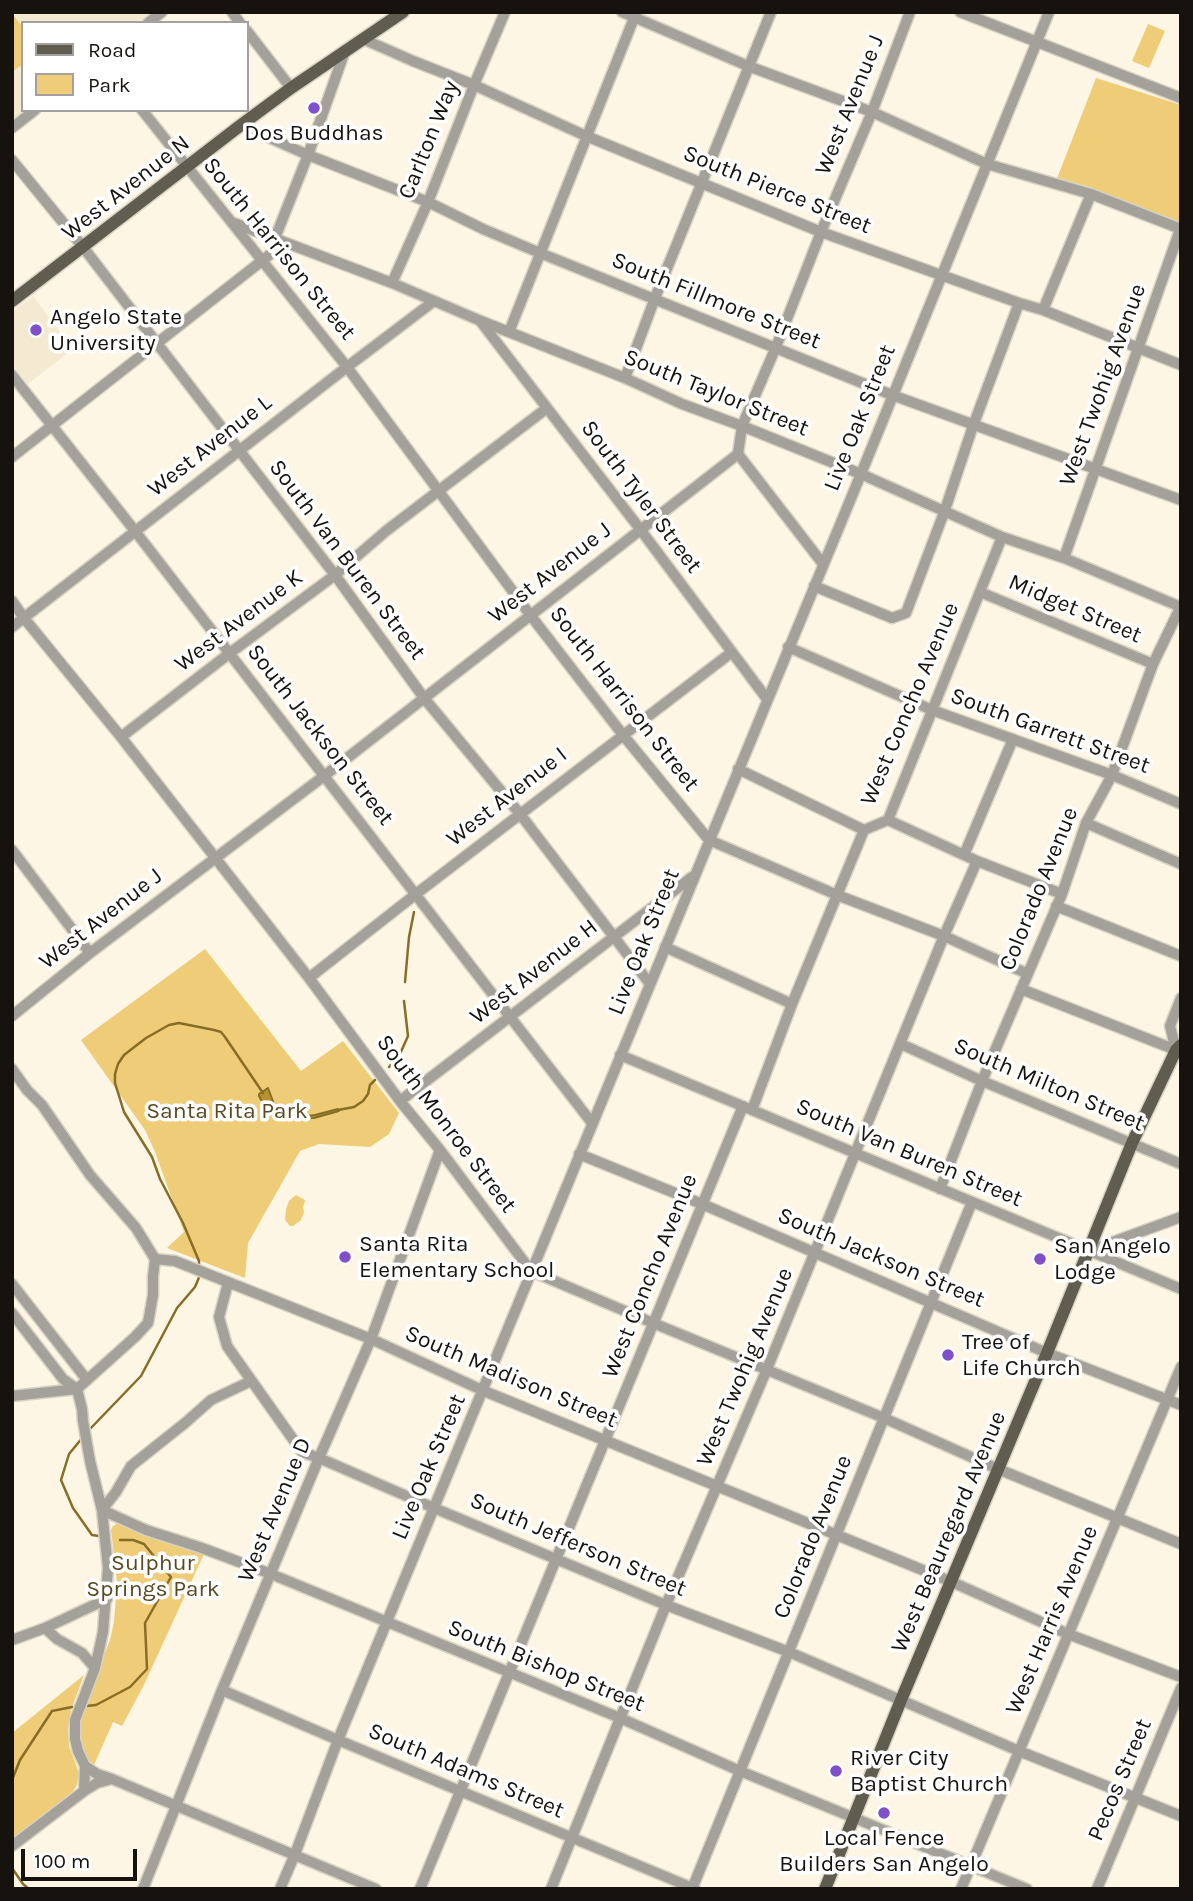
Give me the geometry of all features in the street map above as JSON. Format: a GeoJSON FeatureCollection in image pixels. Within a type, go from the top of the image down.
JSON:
{"type":"FeatureCollection","features":[{"type":"Feature","properties":{"kind":"main road","name":"West Avenue N"},"geometry":{"type":"LineString","coordinates":[[12,301],[241,125],[399,13]]}},
{"type":"Feature","properties":{"kind":"main road","name":"West Beauregard Avenue"},"geometry":{"type":"LineString","coordinates":[[825,1889],[1132,1143],[1178,1048]]}},
{"type":"Feature","properties":{"kind":"street","name":"Carlton Way"},"geometry":{"type":"LineString","coordinates":[[392,283],[505,12]]}},
{"type":"Feature","properties":{"kind":"street"},"geometry":{"type":"LineString","coordinates":[[622,12],[635,15],[748,66],[872,113],[987,164],[1091,194],[1181,228]]}},
{"type":"Feature","properties":{"kind":"street"},"geometry":{"type":"LineString","coordinates":[[625,378],[771,12]]}},
{"type":"Feature","properties":{"kind":"street","name":"West Avenue J"},"geometry":{"type":"LineString","coordinates":[[12,1016],[738,454],[742,426],[872,113],[910,12]]}},
{"type":"Feature","properties":{"kind":"street"},"geometry":{"type":"LineString","coordinates":[[960,12],[1181,98]]}},
{"type":"Feature","properties":{"kind":"street","name":"Live Oak Street"},"geometry":{"type":"LineString","coordinates":[[280,1889],[338,1740],[484,1391],[1049,12]]}},
{"type":"Feature","properties":{"kind":"street"},"geometry":{"type":"LineString","coordinates":[[509,332],[635,15]]}},
{"type":"Feature","properties":{"kind":"street"},"geometry":{"type":"LineString","coordinates":[[248,32],[291,88]]}},
{"type":"Feature","properties":{"kind":"street","name":"South Pierce Street"},"geometry":{"type":"LineString","coordinates":[[363,38],[586,136],[821,232],[1043,310],[1181,365]]}},
{"type":"Feature","properties":{"kind":"street"},"geometry":{"type":"LineString","coordinates":[[12,457],[277,249],[275,238],[345,51]]}},
{"type":"Feature","properties":{"kind":"street"},"geometry":{"type":"LineString","coordinates":[[12,128],[32,112]]}},
{"type":"Feature","properties":{"kind":"street","name":"South Harrison Street"},"geometry":{"type":"LineString","coordinates":[[144,112],[347,367],[531,615],[623,735],[709,840],[837,895],[944,936],[1028,974]]}},
{"type":"Feature","properties":{"kind":"street","name":"South Fillmore Street"},"geometry":{"type":"LineString","coordinates":[[241,125],[308,155],[428,202],[540,253],[892,395],[1181,500]]}},
{"type":"Feature","properties":{"kind":"street","name":"South Van Buren Street"},"geometry":{"type":"LineString","coordinates":[[12,160],[83,247],[335,575],[425,698],[520,814],[650,984]]}},
{"type":"Feature","properties":{"kind":"street"},"geometry":{"type":"LineString","coordinates":[[1043,310],[1091,194]]}},
{"type":"Feature","properties":{"kind":"street","name":"South Taylor Street"},"geometry":{"type":"LineString","coordinates":[[233,223],[392,283],[682,404],[861,474],[1002,537],[1064,558],[1181,607]]}},
{"type":"Feature","properties":{"kind":"street","name":"West Twohig Avenue"},"geometry":{"type":"LineString","coordinates":[[1064,558],[1181,228]]}},
{"type":"Feature","properties":{"kind":"street","name":"West Avenue L"},"geometry":{"type":"LineString","coordinates":[[12,626],[435,301]]}},
{"type":"Feature","properties":{"kind":"street"},"geometry":{"type":"LineString","coordinates":[[814,586],[891,618],[906,612],[946,510],[973,426],[1019,303]]}},
{"type":"Feature","properties":{"kind":"street","name":"South Tyler Street"},"geometry":{"type":"LineString","coordinates":[[481,321],[767,699]]}},
{"type":"Feature","properties":{"kind":"street","name":"South Jackson Street"},"geometry":{"type":"LineString","coordinates":[[12,375],[592,1123]]}},
{"type":"Feature","properties":{"kind":"street","name":"West Avenue K"},"geometry":{"type":"LineString","coordinates":[[121,737],[335,575],[386,531],[547,408]]}},
{"type":"Feature","properties":{"kind":"street"},"geometry":{"type":"LineString","coordinates":[[738,454],[823,564]]}},
{"type":"Feature","properties":{"kind":"street","name":"West Concho Avenue"},"geometry":{"type":"LineString","coordinates":[[420,1889],[702,1204],[747,1108],[864,830],[888,820],[1002,537]]}},
{"type":"Feature","properties":{"kind":"street","name":"Midget Street"},"geometry":{"type":"LineString","coordinates":[[980,592],[1153,664]]}},
{"type":"Feature","properties":{"kind":"street","name":"South Monroe Street"},"geometry":{"type":"LineString","coordinates":[[12,601],[309,978],[531,1271],[1181,1544]]}},
{"type":"Feature","properties":{"kind":"street","name":"Colorado Avenue"},"geometry":{"type":"LineString","coordinates":[[940,1189],[982,1081],[1062,894],[1087,823],[1112,775],[1153,664],[1181,607]]}},
{"type":"Feature","properties":{"kind":"street","name":"South Garrett Street"},"geometry":{"type":"LineString","coordinates":[[788,647],[932,710],[1112,775],[1181,804]]}},
{"type":"Feature","properties":{"kind":"street","name":"West Avenue I"},"geometry":{"type":"LineString","coordinates":[[309,978],[732,652]]}},
{"type":"Feature","properties":{"kind":"street"},"geometry":{"type":"LineString","coordinates":[[964,855],[1013,739]]}},
{"type":"Feature","properties":{"kind":"street"},"geometry":{"type":"LineString","coordinates":[[738,769],[864,830]]}},
{"type":"Feature","properties":{"kind":"street"},"geometry":{"type":"LineString","coordinates":[[888,820],[978,861],[1062,894]]}},
{"type":"Feature","properties":{"kind":"street"},"geometry":{"type":"LineString","coordinates":[[1087,823],[1181,864]]}},
{"type":"Feature","properties":{"kind":"street"},"geometry":{"type":"LineString","coordinates":[[12,850],[90,953]]}},
{"type":"Feature","properties":{"kind":"street","name":"West Twohig Avenue"},"geometry":{"type":"LineString","coordinates":[[551,1889],[666,1605],[816,1253],[944,936],[978,861]]}},
{"type":"Feature","properties":{"kind":"street","name":"West Avenue H"},"geometry":{"type":"LineString","coordinates":[[400,1101],[694,875]]}},
{"type":"Feature","properties":{"kind":"street"},"geometry":{"type":"LineString","coordinates":[[1056,906],[1181,956]]}},
{"type":"Feature","properties":{"kind":"street"},"geometry":{"type":"LineString","coordinates":[[665,947],[792,1004]]}},
{"type":"Feature","properties":{"kind":"street"},"geometry":{"type":"LineString","coordinates":[[1021,989],[1178,1048]]}},
{"type":"Feature","properties":{"kind":"street","name":"West Beauregard Avenue"},"geometry":{"type":"LineString","coordinates":[[1178,1048],[1170,1026],[1181,998]]}},
{"type":"Feature","properties":{"kind":"street","name":"South Milton Street"},"geometry":{"type":"LineString","coordinates":[[901,1044],[982,1081],[1181,1164]]}},
{"type":"Feature","properties":{"kind":"street","name":"South Van Buren Street"},"geometry":{"type":"LineString","coordinates":[[620,1055],[1181,1289]]}},
{"type":"Feature","properties":{"kind":"street"},"geometry":{"type":"LineString","coordinates":[[12,1069],[62,1133],[90,1175],[136,1228],[155,1259],[148,1323],[135,1337],[77,1390],[12,1396]]}},
{"type":"Feature","properties":{"kind":"street","name":"West Avenue D"},"geometry":{"type":"LineString","coordinates":[[143,1887],[222,1689],[371,1339],[440,1150]]}},
{"type":"Feature","properties":{"kind":"street","name":"South Jackson Street"},"geometry":{"type":"LineString","coordinates":[[579,1154],[702,1204],[1047,1353],[1181,1405]]}},
{"type":"Feature","properties":{"kind":"street","name":"Colorado Avenue"},"geometry":{"type":"LineString","coordinates":[[693,1888],[972,1202]]}},
{"type":"Feature","properties":{"kind":"street"},"geometry":{"type":"LineString","coordinates":[[1088,1251],[1181,1217]]}},
{"type":"Feature","properties":{"kind":"street","name":"South Madison Street"},"geometry":{"type":"LineString","coordinates":[[155,1259],[175,1261],[371,1339],[484,1391],[952,1582],[1068,1634],[1181,1677]]}},
{"type":"Feature","properties":{"kind":"street","name":"South Jefferson Street"},"geometry":{"type":"LineString","coordinates":[[228,1283],[219,1317],[227,1346],[302,1452],[1181,1816]]}},
{"type":"Feature","properties":{"kind":"street"},"geometry":{"type":"LineString","coordinates":[[12,1284],[88,1380]]}},
{"type":"Feature","properties":{"kind":"street"},"geometry":{"type":"LineString","coordinates":[[12,1313],[63,1380],[77,1390],[102,1510],[108,1568],[103,1632],[95,1668],[75,1720],[75,1740],[85,1766],[84,1791]]}},
{"type":"Feature","properties":{"kind":"street","name":"West Harris Avenue"},"geometry":{"type":"LineString","coordinates":[[961,1889],[1181,1367]]}},
{"type":"Feature","properties":{"kind":"street"},"geometry":{"type":"LineString","coordinates":[[102,1510],[131,1465],[211,1400],[251,1381]]}},
{"type":"Feature","properties":{"kind":"street","name":"South Bishop Street"},"geometry":{"type":"LineString","coordinates":[[102,1510],[146,1530],[271,1574],[1027,1889]]}},
{"type":"Feature","properties":{"kind":"street"},"geometry":{"type":"LineString","coordinates":[[12,1640],[107,1599]]}},
{"type":"Feature","properties":{"kind":"street"},"geometry":{"type":"LineString","coordinates":[[45,1628],[57,1639],[82,1653],[95,1668]]}},
{"type":"Feature","properties":{"kind":"street","name":"Pecos Street"},"geometry":{"type":"LineString","coordinates":[[1097,1889],[1181,1688]]}},
{"type":"Feature","properties":{"kind":"street","name":"South Adams Street"},"geometry":{"type":"LineString","coordinates":[[222,1689],[693,1888]]}},
{"type":"Feature","properties":{"kind":"street"},"geometry":{"type":"LineString","coordinates":[[85,1766],[97,1774],[376,1889]]}},
{"type":"Feature","properties":{"kind":"street"},"geometry":{"type":"LineString","coordinates":[[12,1846],[84,1791],[97,1783],[112,1779]]}},
{"type":"Feature","properties":{"kind":"shaded area"},"geometry":{"type":"Polygon","coordinates":[[[12,12],[152,12],[141,21],[21,21],[21,112],[23,112],[12,121],[12,12]]]}},
{"type":"Feature","properties":{"kind":"shaded area","name":"Angelo State University"},"geometry":{"type":"Polygon","coordinates":[[[33,296],[73,349],[28,384],[12,364],[12,312],[33,296]]]}},
{"type":"Feature","properties":{"kind":"shaded area"},"geometry":{"type":"Polygon","coordinates":[[[268,1088],[274,1104],[284,1114],[299,1117],[338,1109],[339,1111],[314,1118],[282,1119],[266,1109],[259,1096],[268,1088]]]}},
{"type":"Feature","properties":{"kind":"green space"},"geometry":{"type":"Polygon","coordinates":[[[12,14],[21,25],[21,65],[12,72],[12,14]]]}},
{"type":"Feature","properties":{"kind":"green space"},"geometry":{"type":"Polygon","coordinates":[[[1148,24],[1165,31],[1149,68],[1132,61],[1148,24]]]}},
{"type":"Feature","properties":{"kind":"green space"},"geometry":{"type":"Polygon","coordinates":[[[1096,78],[1181,105],[1179,224],[1056,181],[1096,78]]]}},
{"type":"Feature","properties":{"kind":"green space","name":"Santa Rita Park"},"geometry":{"type":"Polygon","coordinates":[[[205,949],[301,1071],[343,1041],[399,1113],[389,1134],[370,1147],[319,1144],[300,1151],[248,1243],[245,1278],[167,1248],[184,1232],[155,1152],[145,1130],[81,1040],[205,949]]]}},
{"type":"Feature","properties":{"kind":"green space"},"geometry":{"type":"Polygon","coordinates":[[[296,1195],[305,1200],[304,1212],[301,1220],[290,1226],[285,1220],[286,1209],[289,1201],[296,1195]]]}},
{"type":"Feature","properties":{"kind":"green space","name":"Sulphur Springs Park"},"geometry":{"type":"Polygon","coordinates":[[[120,1522],[204,1554],[143,1687],[122,1726],[113,1722],[94,1765],[88,1761],[80,1744],[79,1722],[110,1640],[114,1622],[117,1582],[111,1530],[120,1522]]]}},
{"type":"Feature","properties":{"kind":"green space"},"geometry":{"type":"Polygon","coordinates":[[[84,1675],[71,1710],[68,1729],[69,1746],[79,1773],[77,1785],[71,1794],[12,1840],[12,1733],[84,1675]]]}},
{"type":"Feature","properties":{"kind":"waterway"},"geometry":{"type":"LineString","coordinates":[[405,982],[414,912]]}},
{"type":"Feature","properties":{"kind":"waterway"},"geometry":{"type":"LineString","coordinates":[[389,1067],[400,1054],[408,1036],[404,1001]]}},
{"type":"Feature","properties":{"kind":"waterway"},"geometry":{"type":"LineString","coordinates":[[199,1268],[199,1261],[183,1223],[160,1179],[152,1157],[124,1112],[115,1083],[118,1064],[124,1055],[146,1038],[169,1025],[179,1023],[221,1032],[263,1093]]}},
{"type":"Feature","properties":{"kind":"waterway"},"geometry":{"type":"LineString","coordinates":[[338,1110],[354,1107],[363,1101],[375,1080]]}},
{"type":"Feature","properties":{"kind":"waterway"},"geometry":{"type":"LineString","coordinates":[[89,1430],[141,1376],[177,1308],[195,1287],[200,1275]]}},
{"type":"Feature","properties":{"kind":"waterway"},"geometry":{"type":"LineString","coordinates":[[83,1437],[69,1454],[61,1480],[73,1508],[92,1535],[99,1536]]}},
{"type":"Feature","properties":{"kind":"waterway"},"geometry":{"type":"LineString","coordinates":[[86,1706],[96,1705],[130,1687],[147,1669],[145,1623],[171,1577],[144,1544],[133,1540],[120,1540]]}},
{"type":"Feature","properties":{"kind":"waterway"},"geometry":{"type":"LineString","coordinates":[[12,1780],[20,1760],[52,1711],[72,1707]]}},
{"type":"Feature","properties":{"kind":"waterway"},"geometry":{"type":"LineString","coordinates":[[12,1868],[29,1889]]}},
{"type":"Feature","properties":{"kind":"place","name":"Dos Buddhas"},"geometry":{"type":"Point","coordinates":[314,108]}},
{"type":"Feature","properties":{"kind":"place","name":"Angelo State University"},"geometry":{"type":"Point","coordinates":[36,330]}},
{"type":"Feature","properties":{"kind":"place","name":"Santa Rita Elementary School"},"geometry":{"type":"Point","coordinates":[345,1257]}},
{"type":"Feature","properties":{"kind":"place","name":"San Angelo Lodge"},"geometry":{"type":"Point","coordinates":[1040,1259]}},
{"type":"Feature","properties":{"kind":"place","name":"Tree of Life Church"},"geometry":{"type":"Point","coordinates":[948,1355]}},
{"type":"Feature","properties":{"kind":"place","name":"River City Baptist Church"},"geometry":{"type":"Point","coordinates":[836,1771]}},
{"type":"Feature","properties":{"kind":"place","name":"Local Fence Builders San Angelo"},"geometry":{"type":"Point","coordinates":[884,1813]}}]}
